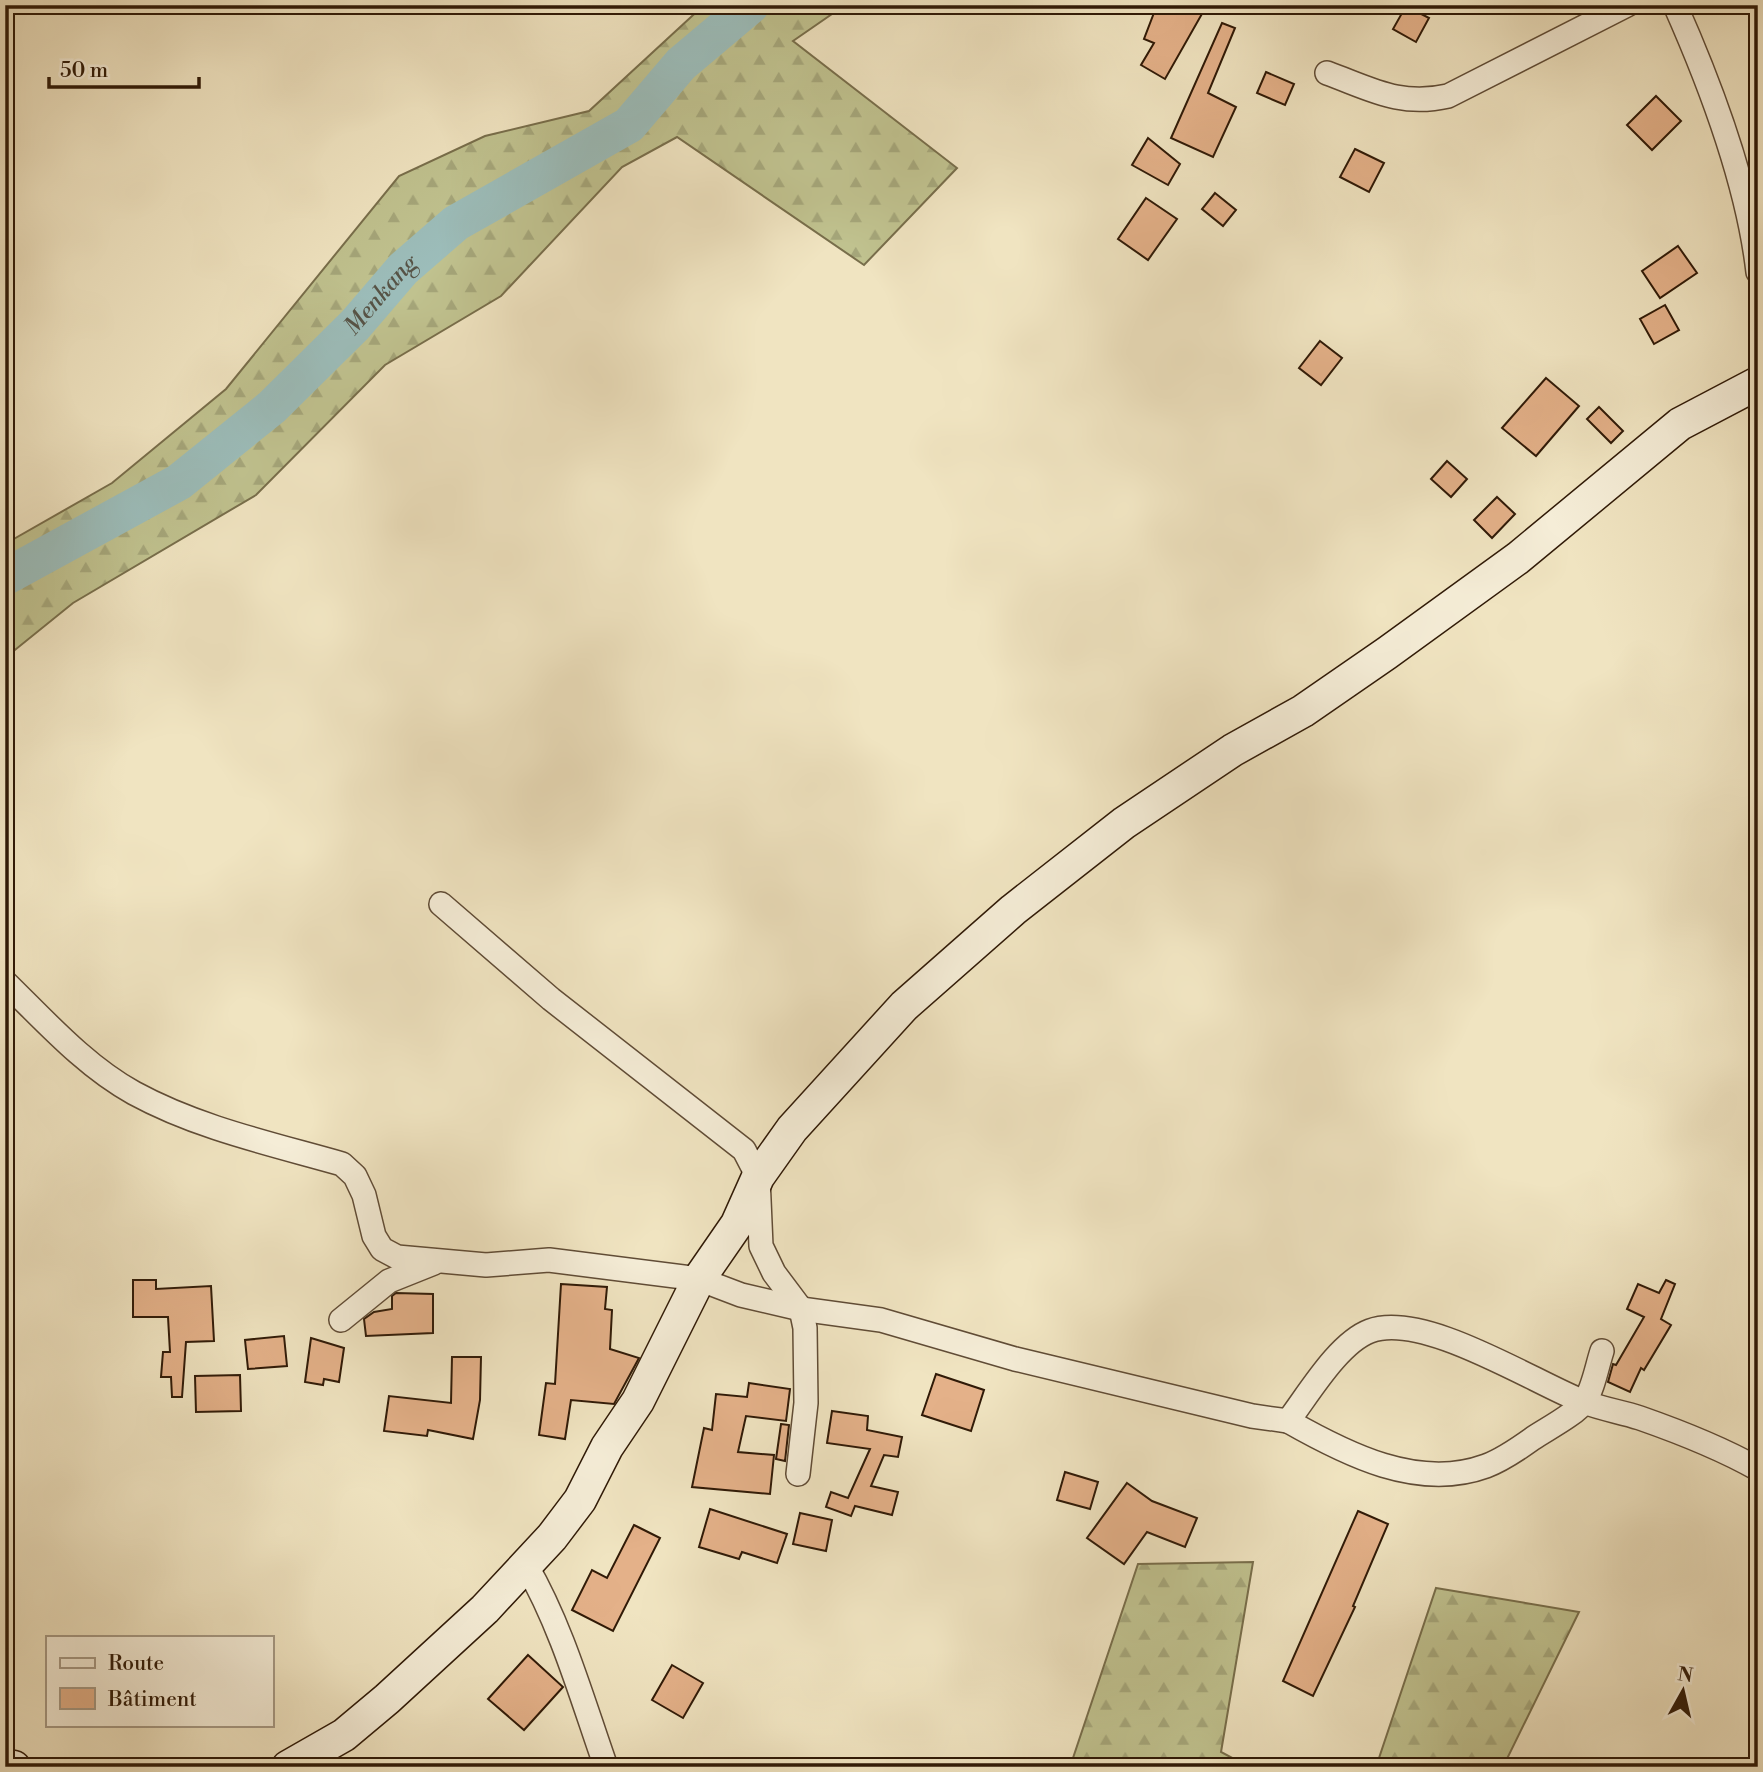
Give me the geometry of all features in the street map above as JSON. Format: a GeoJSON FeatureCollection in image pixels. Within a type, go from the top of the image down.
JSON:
{"type":"FeatureCollection","features":[{"type":"Feature","properties":{"kind":"street"},"geometry":{"type":"LineString","coordinates":[[1327,73],[1380,94],[1408,101],[1426,101],[1448,96],[1627,5]]}},
{"type":"Feature","properties":{"kind":"street"},"geometry":{"type":"LineString","coordinates":[[1675,5],[1697,54],[1727,138],[1756,251],[1758,272]]}},
{"type":"Feature","properties":{"kind":"street"},"geometry":{"type":"LineString","coordinates":[[288,1767],[344,1735],[387,1699],[485,1609],[580,1500],[607,1447],[654,1371],[699,1279],[737,1224],[758,1177],[824,1092],[904,1006],[1056,875],[1124,823],[1233,750],[1303,711],[1420,629],[1518,558],[1680,424],[1758,383]]}},
{"type":"Feature","properties":{"kind":"street"},"geometry":{"type":"LineString","coordinates":[[441,904],[551,999],[720,1128],[744,1150],[758,1177],[761,1246],[774,1272],[801,1309],[806,1351],[806,1403],[798,1474]]}},
{"type":"Feature","properties":{"kind":"street"},"geometry":{"type":"LineString","coordinates":[[5,982],[79,1054],[134,1093],[231,1133],[342,1164],[355,1176],[364,1195],[374,1236],[382,1249],[397,1257],[486,1265],[549,1260],[699,1279],[741,1295],[801,1309],[881,1320],[1015,1359],[1252,1416],[1288,1421],[1372,1462],[1399,1470],[1446,1474],[1487,1466],[1584,1402],[1602,1351]]}},
{"type":"Feature","properties":{"kind":"street"},"geometry":{"type":"LineString","coordinates":[[341,1320],[389,1281],[437,1262]]}},
{"type":"Feature","properties":{"kind":"street"},"geometry":{"type":"LineString","coordinates":[[1288,1421],[1345,1349],[1356,1339],[1381,1328],[1422,1333],[1478,1352],[1584,1402],[1665,1427],[1758,1469]]}},
{"type":"Feature","properties":{"kind":"street"},"geometry":{"type":"LineString","coordinates":[[526,1565],[539,1587],[560,1640],[606,1767]]}},
{"type":"Feature","properties":{"kind":"street"},"geometry":{"type":"LineString","coordinates":[[5,1765],[14,1767]]}},
{"type":"Feature","properties":{"kind":"green space"},"geometry":{"type":"Polygon","coordinates":[[[704,5],[845,5],[793,41],[957,168],[864,265],[677,137],[622,167],[501,296],[385,365],[256,495],[73,603],[5,658],[5,544],[112,483],[226,389],[399,176],[485,136],[589,111],[704,5]]]}},
{"type":"Feature","properties":{"kind":"green space"},"geometry":{"type":"Polygon","coordinates":[[[1253,1562],[1221,1752],[1249,1767],[1070,1767],[1138,1564],[1253,1562]]]}},
{"type":"Feature","properties":{"kind":"green space"},"geometry":{"type":"Polygon","coordinates":[[[1436,1588],[1579,1612],[1503,1767],[1376,1767],[1436,1588]]]}},
{"type":"Feature","properties":{"kind":"building"},"geometry":{"type":"Polygon","coordinates":[[[1157,5],[1207,5],[1165,79],[1141,65],[1154,43],[1144,39],[1157,5]]]}},
{"type":"Feature","properties":{"kind":"building"},"geometry":{"type":"Polygon","coordinates":[[[1406,6],[1429,18],[1416,42],[1393,29],[1406,6]]]}},
{"type":"Feature","properties":{"kind":"building"},"geometry":{"type":"Polygon","coordinates":[[[1222,23],[1235,28],[1208,93],[1236,107],[1213,157],[1171,138],[1222,23]]]}},
{"type":"Feature","properties":{"kind":"building"},"geometry":{"type":"Polygon","coordinates":[[[1266,72],[1294,84],[1285,105],[1257,93],[1266,72]]]}},
{"type":"Feature","properties":{"kind":"building"},"geometry":{"type":"Polygon","coordinates":[[[1656,96],[1681,121],[1652,150],[1627,125],[1656,96]]]}},
{"type":"Feature","properties":{"kind":"building"},"geometry":{"type":"Polygon","coordinates":[[[1148,138],[1180,164],[1168,185],[1132,165],[1148,138]]]}},
{"type":"Feature","properties":{"kind":"building"},"geometry":{"type":"Polygon","coordinates":[[[1355,149],[1384,163],[1369,192],[1340,177],[1355,149]]]}},
{"type":"Feature","properties":{"kind":"building"},"geometry":{"type":"Polygon","coordinates":[[[1215,193],[1236,210],[1223,226],[1202,209],[1215,193]]]}},
{"type":"Feature","properties":{"kind":"building"},"geometry":{"type":"Polygon","coordinates":[[[1146,198],[1177,219],[1148,260],[1118,239],[1146,198]]]}},
{"type":"Feature","properties":{"kind":"building"},"geometry":{"type":"Polygon","coordinates":[[[1678,246],[1697,273],[1660,298],[1642,271],[1678,246]]]}},
{"type":"Feature","properties":{"kind":"building"},"geometry":{"type":"Polygon","coordinates":[[[1665,305],[1679,330],[1654,344],[1640,319],[1665,305]]]}},
{"type":"Feature","properties":{"kind":"building"},"geometry":{"type":"Polygon","coordinates":[[[1320,341],[1342,358],[1321,385],[1299,368],[1320,341]]]}},
{"type":"Feature","properties":{"kind":"building"},"geometry":{"type":"Polygon","coordinates":[[[1546,378],[1579,406],[1536,456],[1502,428],[1546,378]]]}},
{"type":"Feature","properties":{"kind":"building"},"geometry":{"type":"Polygon","coordinates":[[[1599,407],[1623,431],[1611,443],[1587,419],[1599,407]]]}},
{"type":"Feature","properties":{"kind":"building"},"geometry":{"type":"Polygon","coordinates":[[[1447,461],[1467,479],[1451,497],[1431,479],[1447,461]]]}},
{"type":"Feature","properties":{"kind":"building"},"geometry":{"type":"Polygon","coordinates":[[[1497,497],[1515,514],[1492,538],[1474,520],[1497,497]]]}},
{"type":"Feature","properties":{"kind":"building"},"geometry":{"type":"Polygon","coordinates":[[[133,1280],[156,1280],[156,1289],[211,1286],[214,1341],[186,1342],[182,1397],[172,1397],[171,1377],[161,1377],[163,1352],[170,1352],[168,1317],[133,1317],[133,1280]]]}},
{"type":"Feature","properties":{"kind":"building"},"geometry":{"type":"Polygon","coordinates":[[[1666,1280],[1675,1284],[1661,1319],[1671,1325],[1644,1370],[1641,1368],[1630,1392],[1608,1382],[1613,1364],[1616,1365],[1644,1317],[1627,1309],[1638,1284],[1659,1293],[1666,1280]]]}},
{"type":"Feature","properties":{"kind":"building"},"geometry":{"type":"Polygon","coordinates":[[[561,1284],[607,1287],[605,1309],[612,1310],[610,1349],[639,1358],[614,1404],[571,1400],[565,1439],[539,1435],[546,1383],[555,1384],[561,1284]]]}},
{"type":"Feature","properties":{"kind":"building"},"geometry":{"type":"Polygon","coordinates":[[[396,1293],[433,1294],[433,1333],[366,1336],[364,1319],[374,1312],[392,1309],[392,1296],[396,1293]]]}},
{"type":"Feature","properties":{"kind":"building"},"geometry":{"type":"Polygon","coordinates":[[[284,1336],[287,1366],[248,1369],[245,1340],[284,1336]]]}},
{"type":"Feature","properties":{"kind":"building"},"geometry":{"type":"Polygon","coordinates":[[[311,1338],[344,1348],[339,1382],[324,1379],[323,1385],[305,1382],[311,1338]]]}},
{"type":"Feature","properties":{"kind":"building"},"geometry":{"type":"Polygon","coordinates":[[[452,1357],[481,1357],[480,1400],[473,1439],[428,1430],[427,1436],[384,1431],[389,1396],[451,1403],[452,1357]]]}},
{"type":"Feature","properties":{"kind":"building"},"geometry":{"type":"Polygon","coordinates":[[[936,1374],[984,1390],[971,1431],[922,1415],[936,1374]]]}},
{"type":"Feature","properties":{"kind":"building"},"geometry":{"type":"Polygon","coordinates":[[[240,1375],[241,1411],[196,1412],[195,1376],[240,1375]]]}},
{"type":"Feature","properties":{"kind":"building"},"geometry":{"type":"Polygon","coordinates":[[[749,1383],[790,1389],[786,1421],[746,1416],[738,1452],[774,1455],[770,1494],[692,1487],[704,1428],[712,1430],[716,1394],[747,1397],[749,1383]]]}},
{"type":"Feature","properties":{"kind":"building"},"geometry":{"type":"Polygon","coordinates":[[[832,1411],[868,1416],[867,1430],[902,1437],[898,1457],[884,1455],[871,1486],[898,1492],[892,1515],[855,1506],[851,1516],[826,1507],[831,1492],[848,1498],[870,1449],[827,1443],[832,1411]]]}},
{"type":"Feature","properties":{"kind":"building"},"geometry":{"type":"Polygon","coordinates":[[[781,1424],[789,1425],[785,1461],[776,1459],[781,1424]]]}},
{"type":"Feature","properties":{"kind":"building"},"geometry":{"type":"Polygon","coordinates":[[[1065,1472],[1098,1482],[1090,1509],[1057,1500],[1065,1472]]]}},
{"type":"Feature","properties":{"kind":"building"},"geometry":{"type":"Polygon","coordinates":[[[1127,1483],[1152,1501],[1197,1518],[1185,1547],[1147,1532],[1124,1564],[1087,1538],[1127,1483]]]}},
{"type":"Feature","properties":{"kind":"building"},"geometry":{"type":"Polygon","coordinates":[[[710,1509],[787,1534],[777,1563],[742,1552],[739,1559],[699,1547],[710,1509]]]}},
{"type":"Feature","properties":{"kind":"building"},"geometry":{"type":"Polygon","coordinates":[[[1358,1511],[1388,1524],[1353,1606],[1355,1607],[1313,1696],[1283,1681],[1358,1511]]]}},
{"type":"Feature","properties":{"kind":"building"},"geometry":{"type":"Polygon","coordinates":[[[800,1513],[832,1520],[826,1551],[793,1544],[800,1513]]]}},
{"type":"Feature","properties":{"kind":"building"},"geometry":{"type":"Polygon","coordinates":[[[634,1525],[660,1538],[613,1631],[572,1610],[592,1570],[607,1578],[634,1525]]]}},
{"type":"Feature","properties":{"kind":"building"},"geometry":{"type":"Polygon","coordinates":[[[528,1655],[563,1687],[524,1730],[488,1699],[528,1655]]]}},
{"type":"Feature","properties":{"kind":"building"},"geometry":{"type":"Polygon","coordinates":[[[672,1665],[703,1683],[683,1718],[652,1700],[672,1665]]]}},
{"type":"Feature","properties":{"kind":"waterway","name":"Menkang"},"geometry":{"type":"LineString","coordinates":[[5,577],[179,482],[272,407],[355,325],[403,269],[456,223],[629,125],[681,64],[751,5]]}}]}
